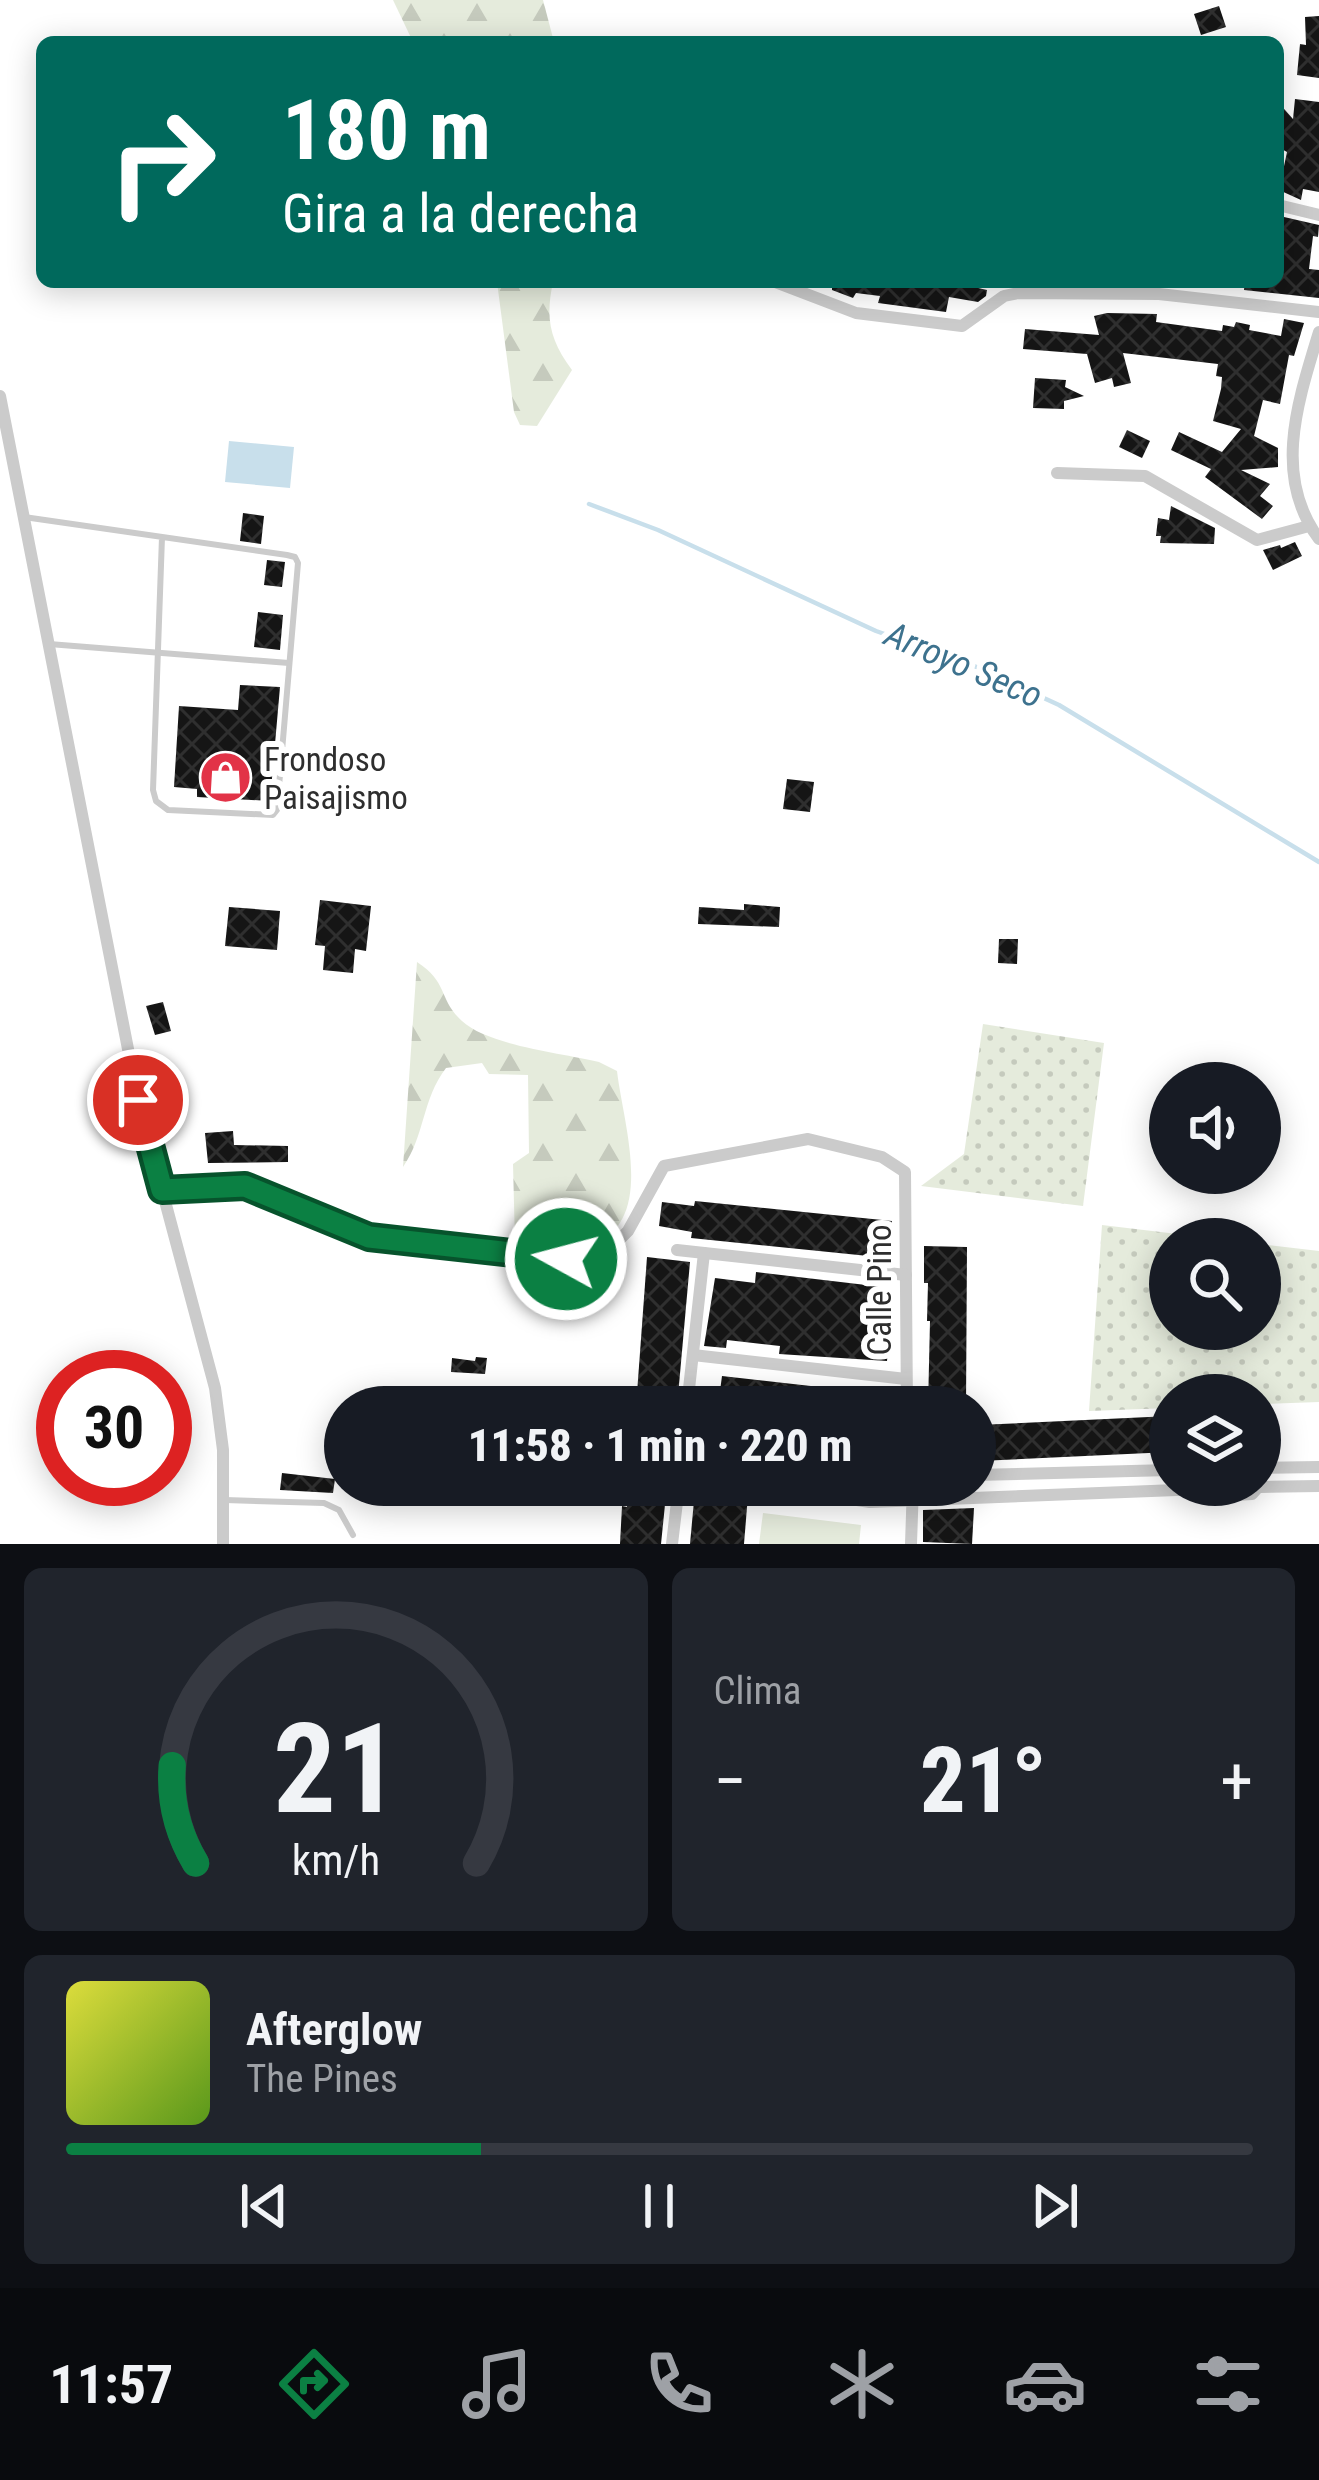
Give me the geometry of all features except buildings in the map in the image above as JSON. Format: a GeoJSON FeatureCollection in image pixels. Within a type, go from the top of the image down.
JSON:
{"type":"FeatureCollection","features":[{"type":"Feature","properties":{"kind":"street"},"geometry":{"type":"LineString","coordinates":[[1284,206],[1319,215]]}},
{"type":"Feature","properties":{"kind":"street"},"geometry":{"type":"LineString","coordinates":[[791,288],[856,313],[962,326],[994,302],[1018,292],[1160,288],[1319,312]]}},
{"type":"Feature","properties":{"kind":"street"},"geometry":{"type":"LineString","coordinates":[[1319,332],[1298,402],[1290,451],[1310,526],[1319,539]]}},
{"type":"Feature","properties":{"kind":"street"},"geometry":{"type":"LineString","coordinates":[[0,396],[138,1100],[215,1388],[225,1500],[223,1544]]}},
{"type":"Feature","properties":{"kind":"street"},"geometry":{"type":"LineString","coordinates":[[1057,473],[1145,476],[1257,540],[1310,526]]}},
{"type":"Feature","properties":{"kind":"street","name":"Calle Pino"},"geometry":{"type":"LineString","coordinates":[[162,1190],[245,1186],[369,1237],[566,1259],[619,1240],[664,1166],[808,1139],[881,1157],[905,1172],[906,1386]]}},
{"type":"Feature","properties":{"kind":"street"},"geometry":{"type":"LineString","coordinates":[[677,1250],[905,1275]]}},
{"type":"Feature","properties":{"kind":"street"},"geometry":{"type":"LineString","coordinates":[[690,1386],[704,1253]]}},
{"type":"Feature","properties":{"kind":"street"},"geometry":{"type":"LineString","coordinates":[[693,1355],[906,1379]]}},
{"type":"Feature","properties":{"kind":"street"},"geometry":{"type":"LineString","coordinates":[[1281,1468],[1319,1467]]}},
{"type":"Feature","properties":{"kind":"street"},"geometry":{"type":"LineString","coordinates":[[996,1474],[1149,1471]]}},
{"type":"Feature","properties":{"kind":"street"},"geometry":{"type":"LineString","coordinates":[[1281,1487],[1319,1486]]}},
{"type":"Feature","properties":{"kind":"street"},"geometry":{"type":"LineString","coordinates":[[996,1490],[1149,1487]]}},
{"type":"Feature","properties":{"kind":"street"},"geometry":{"type":"LineString","coordinates":[[672,1544],[677,1506]]}},
{"type":"Feature","properties":{"kind":"street"},"geometry":{"type":"LineString","coordinates":[[911,1544],[913,1506]]}},
{"type":"Feature","properties":{"kind":"lane"},"geometry":{"type":"LineString","coordinates":[[24,517],[295,556],[290,663],[273,815],[168,810],[156,801],[162,537]]}},
{"type":"Feature","properties":{"kind":"lane"},"geometry":{"type":"LineString","coordinates":[[49,644],[290,663]]}},
{"type":"Feature","properties":{"kind":"lane"},"geometry":{"type":"LineString","coordinates":[[225,1500],[324,1503],[339,1510],[352,1535]]}},
{"type":"Feature","properties":{"kind":"green space"},"geometry":{"type":"Polygon","coordinates":[[[393,0],[543,0],[552,36],[410,36],[393,0]]]}},
{"type":"Feature","properties":{"kind":"green space"},"geometry":{"type":"Polygon","coordinates":[[[498,288],[552,288],[551,329],[572,370],[537,426],[520,425],[514,412],[498,288]]]}},
{"type":"Feature","properties":{"kind":"green space"},"geometry":{"type":"Polygon","coordinates":[[[417,962],[434,977],[454,1013],[474,1030],[508,1043],[599,1062],[617,1071],[629,1144],[630,1195],[623,1217],[610,1234],[570,1249],[515,1244],[513,1164],[529,1153],[528,1075],[489,1074],[482,1063],[446,1068],[403,1167],[417,962]]]}},
{"type":"Feature","properties":{"kind":"green space"},"geometry":{"type":"Polygon","coordinates":[[[983,1024],[1104,1043],[1083,1206],[921,1186],[964,1154],[983,1024]]]}},
{"type":"Feature","properties":{"kind":"green space"},"geometry":{"type":"Polygon","coordinates":[[[1102,1225],[1149,1231],[1149,1350],[1281,1350],[1281,1246],[1319,1251],[1319,1402],[1281,1403],[1281,1374],[1149,1374],[1149,1409],[1089,1411],[1102,1225]]]}},
{"type":"Feature","properties":{"kind":"green space"},"geometry":{"type":"Polygon","coordinates":[[[763,1513],[861,1525],[859,1544],[759,1544],[763,1513]]]}},
{"type":"Feature","properties":{"kind":"water"},"geometry":{"type":"Polygon","coordinates":[[[229,441],[294,447],[290,488],[225,482],[229,441]]]}},
{"type":"Feature","properties":{"kind":"waterway","name":"Arroyo Seco"},"geometry":{"type":"LineString","coordinates":[[589,504],[658,530],[876,631],[972,665],[1059,705],[1319,862]]}},
{"type":"Feature","properties":{"kind":"place","name":"Frondoso Paisajismo"},"geometry":{"type":"Point","coordinates":[225,778]}},
{"type":"Feature","properties":{"kind":"route"},"geometry":{"type":"LineString","coordinates":[[138,1100],[162,1190],[245,1186],[369,1237],[566,1259]]}}]}
